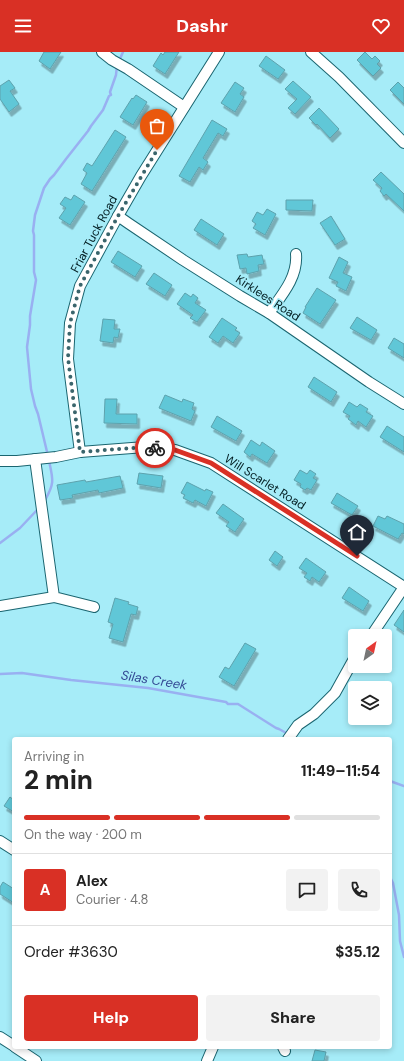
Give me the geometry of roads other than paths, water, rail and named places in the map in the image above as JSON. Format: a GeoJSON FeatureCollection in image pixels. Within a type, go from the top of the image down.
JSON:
{"type":"FeatureCollection","features":[{"type":"Feature","properties":{"kind":"street"},"geometry":{"type":"LineString","coordinates":[[102,52],[184,107]]}},
{"type":"Feature","properties":{"kind":"street","name":"Friar Tuck Road"},"geometry":{"type":"LineString","coordinates":[[80,452],[68,358],[70,323],[80,286],[141,176],[219,52]]}},
{"type":"Feature","properties":{"kind":"street"},"geometry":{"type":"LineString","coordinates":[[311,52],[339,77],[404,143]]}},
{"type":"Feature","properties":{"kind":"street","name":"Kirklees Road"},"geometry":{"type":"LineString","coordinates":[[118,216],[183,260],[269,313],[369,382],[404,404]]}},
{"type":"Feature","properties":{"kind":"street"},"geometry":{"type":"LineString","coordinates":[[269,313],[293,278],[297,261],[296,254]]}},
{"type":"Feature","properties":{"kind":"street","name":"Will Scarlet Road"},"geometry":{"type":"LineString","coordinates":[[0,461],[56,457],[80,452],[145,447],[175,450],[211,463],[404,587]]}},
{"type":"Feature","properties":{"kind":"street"},"geometry":{"type":"LineString","coordinates":[[35,459],[54,597]]}},
{"type":"Feature","properties":{"kind":"street"},"geometry":{"type":"LineString","coordinates":[[376,629],[404,587]]}},
{"type":"Feature","properties":{"kind":"street"},"geometry":{"type":"LineString","coordinates":[[0,606],[54,597],[94,607]]}},
{"type":"Feature","properties":{"kind":"street"},"geometry":{"type":"LineString","coordinates":[[293,732],[335,693],[348,670]]}},
{"type":"Feature","properties":{"kind":"street"},"geometry":{"type":"LineString","coordinates":[[0,840],[12,849]]}},
{"type":"Feature","properties":{"kind":"street"},"geometry":{"type":"LineString","coordinates":[[0,1037],[12,1046]]}},
{"type":"Feature","properties":{"kind":"street"},"geometry":{"type":"LineString","coordinates":[[17,1049],[36,1061]]}},
{"type":"Feature","properties":{"kind":"street"},"geometry":{"type":"LineString","coordinates":[[206,1061],[212,1049]]}},
{"type":"Feature","properties":{"kind":"waterway"},"geometry":{"type":"LineString","coordinates":[[119,61],[123,52]]}},
{"type":"Feature","properties":{"kind":"waterway"},"geometry":{"type":"LineString","coordinates":[[48,456],[31,389],[27,347],[36,280],[34,272],[33,231],[35,215],[44,188],[103,110],[109,96],[111,95],[110,92],[116,75],[117,65]]}},
{"type":"Feature","properties":{"kind":"waterway"},"geometry":{"type":"LineString","coordinates":[[45,500],[52,485],[49,461]]}},
{"type":"Feature","properties":{"kind":"waterway"},"geometry":{"type":"LineString","coordinates":[[0,543],[20,528],[38,509]]}},
{"type":"Feature","properties":{"kind":"waterway","name":"Silas Creek"},"geometry":{"type":"LineString","coordinates":[[0,674],[22,673],[148,688],[226,702],[228,704],[238,704],[288,734]]}},
{"type":"Feature","properties":{"kind":"waterway","name":"Silas Creek"},"geometry":{"type":"LineString","coordinates":[[392,782],[404,786]]}},
{"type":"Feature","properties":{"kind":"waterway"},"geometry":{"type":"LineString","coordinates":[[392,881],[399,915],[400,941],[404,957]]}}]}
